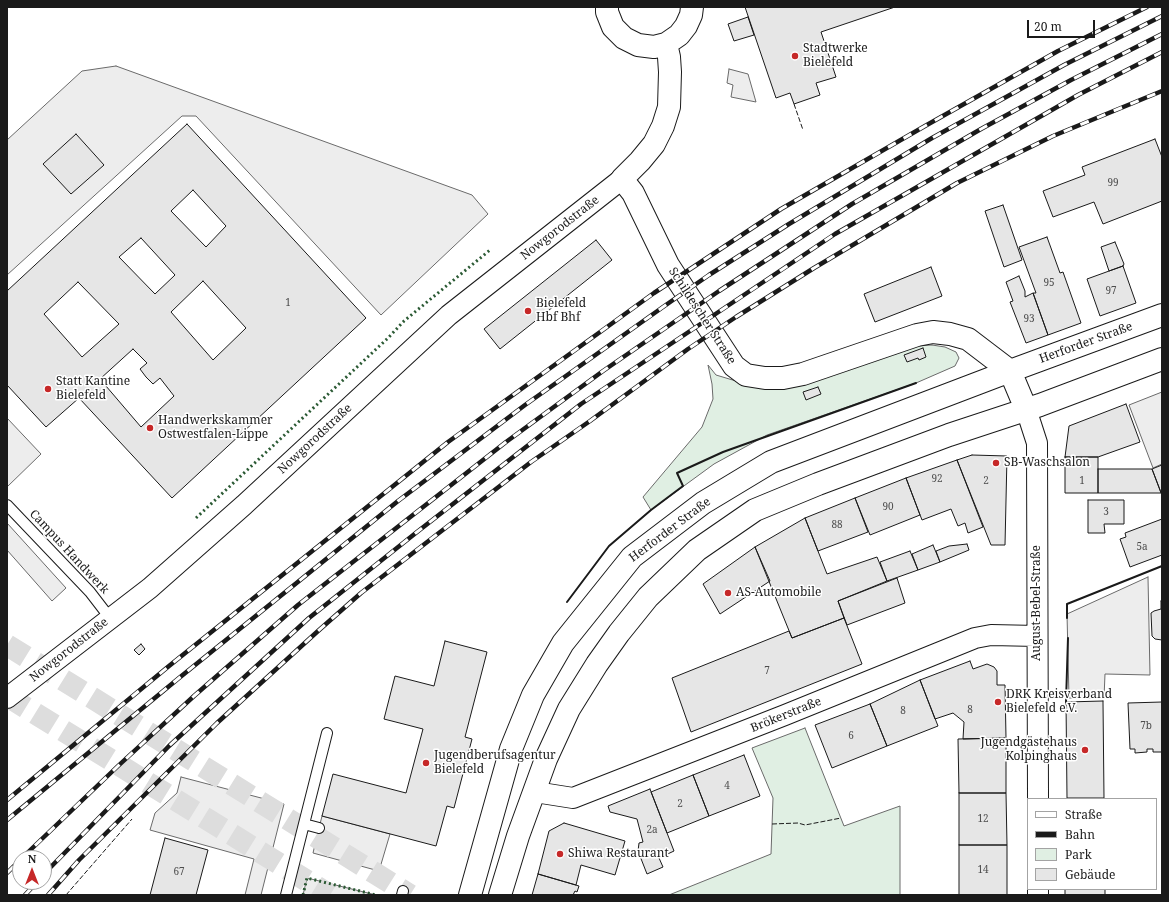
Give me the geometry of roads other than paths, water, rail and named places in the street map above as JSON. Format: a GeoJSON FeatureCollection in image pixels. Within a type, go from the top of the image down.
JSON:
{"type":"FeatureCollection","features":[{"type":"Feature","properties":{"kind":"street"},"geometry":{"type":"LineString","coordinates":[[607,7],[607,12],[613,27],[624,38],[638,45],[654,46],[666,44],[679,35],[686,26],[691,15],[692,7]]}},
{"type":"Feature","properties":{"kind":"street"},"geometry":{"type":"LineString","coordinates":[[622,179],[654,144],[663,126],[669,107],[670,92],[669,57],[666,44]]}},
{"type":"Feature","properties":{"kind":"street","name":"Schildescher Straße"},"geometry":{"type":"LineString","coordinates":[[622,179],[633,193],[668,265],[734,366],[746,375],[765,378],[783,378],[804,374],[917,335],[932,332],[950,334],[968,339],[1010,370]]}},
{"type":"Feature","properties":{"kind":"street","name":"Nowgorodstraße"},"geometry":{"type":"LineString","coordinates":[[7,698],[150,588],[244,505],[449,315],[622,179]]}},
{"type":"Feature","properties":{"kind":"street","name":"Herforder Straße"},"geometry":{"type":"LineString","coordinates":[[470,895],[511,749],[533,695],[563,643],[632,557],[703,503],[771,462],[1010,370],[1162,315]]}},
{"type":"Feature","properties":{"kind":"street"},"geometry":{"type":"LineString","coordinates":[[500,895],[518,836],[546,759],[569,709],[597,664],[619,633],[648,597],[697,550],[755,510],[818,484],[949,435],[1026,409],[1162,359]]}},
{"type":"Feature","properties":{"kind":"street"},"geometry":{"type":"LineString","coordinates":[[1010,370],[1026,409]]}},
{"type":"Feature","properties":{"kind":"street","name":"August-Bebel-Straße"},"geometry":{"type":"LineString","coordinates":[[1026,409],[1037,443],[1038,798]]}},
{"type":"Feature","properties":{"kind":"street","name":"Brökerstraße"},"geometry":{"type":"LineString","coordinates":[[535,792],[573,798],[785,715],[974,638],[990,635],[1037,636]]}},
{"type":"Feature","properties":{"kind":"street"},"geometry":{"type":"LineString","coordinates":[[511,749],[513,772],[519,785],[535,792]]}},
{"type":"Feature","properties":{"kind":"lane","name":"Campus Handwerk"},"geometry":{"type":"LineString","coordinates":[[7,505],[90,592],[110,618]]}},
{"type":"Feature","properties":{"kind":"lane"},"geometry":{"type":"LineString","coordinates":[[286,895],[327,733]]}},
{"type":"Feature","properties":{"kind":"lane"},"geometry":{"type":"LineString","coordinates":[[304,824],[319,828]]}},
{"type":"Feature","properties":{"kind":"tunnel"},"geometry":{"type":"LineString","coordinates":[[7,645],[410,895]]}},
{"type":"Feature","properties":{"kind":"tunnel"},"geometry":{"type":"LineString","coordinates":[[7,696],[330,895]]}},
{"type":"Feature","properties":{"kind":"railway"},"geometry":{"type":"LineString","coordinates":[[7,800],[169,666],[448,442],[654,293],[781,209],[1058,51],[1147,7]]}},
{"type":"Feature","properties":{"kind":"railway"},"geometry":{"type":"LineString","coordinates":[[7,820],[179,678],[398,501],[525,405],[663,307],[709,275],[789,224],[932,138],[1064,65],[1162,16]]}},
{"type":"Feature","properties":{"kind":"railway"},"geometry":{"type":"LineString","coordinates":[[30,850],[194,696],[298,605],[506,442],[603,371],[719,291],[852,204],[981,129],[1071,80],[1162,34]]}},
{"type":"Feature","properties":{"kind":"railway"},"geometry":{"type":"LineString","coordinates":[[52,866],[169,746],[309,618],[581,404],[835,234],[1078,95],[1162,52]]}},
{"type":"Feature","properties":{"kind":"railway"},"geometry":{"type":"LineString","coordinates":[[48,895],[79,860],[217,723],[318,631],[361,593],[531,462],[688,349],[736,317],[814,268],[957,183],[1053,136],[1162,91]]}},
{"type":"Feature","properties":{"kind":"railway"},"geometry":{"type":"LineString","coordinates":[[7,873],[12,868]]}},
{"type":"Feature","properties":{"kind":"railway"},"geometry":{"type":"LineString","coordinates":[[25,895],[30,890]]}},
{"type":"Feature","properties":{"kind":"place","name":"Stadtwerke Bielefeld"},"geometry":{"type":"Point","coordinates":[795,56]}},
{"type":"Feature","properties":{"kind":"place","name":"Bielefeld Hbf Bhf"},"geometry":{"type":"Point","coordinates":[528,311]}},
{"type":"Feature","properties":{"kind":"place","name":"Statt Kantine Bielefeld"},"geometry":{"type":"Point","coordinates":[48,389]}},
{"type":"Feature","properties":{"kind":"place","name":"Handwerkskammer Ostwestfalen-Lippe"},"geometry":{"type":"Point","coordinates":[150,428]}},
{"type":"Feature","properties":{"kind":"place","name":"SB-Waschsalon"},"geometry":{"type":"Point","coordinates":[996,463]}},
{"type":"Feature","properties":{"kind":"place","name":"AS-Automobile"},"geometry":{"type":"Point","coordinates":[728,593]}},
{"type":"Feature","properties":{"kind":"place","name":"DRK Kreisverband Bielefeld e.V."},"geometry":{"type":"Point","coordinates":[998,702]}},
{"type":"Feature","properties":{"kind":"place","name":"Jugendgästehaus Kolpinghaus"},"geometry":{"type":"Point","coordinates":[1085,750]}},
{"type":"Feature","properties":{"kind":"place","name":"Jugendberufsagentur Bielefeld"},"geometry":{"type":"Point","coordinates":[426,763]}},
{"type":"Feature","properties":{"kind":"place","name":"Shiwa Restaurant"},"geometry":{"type":"Point","coordinates":[560,854]}}]}
